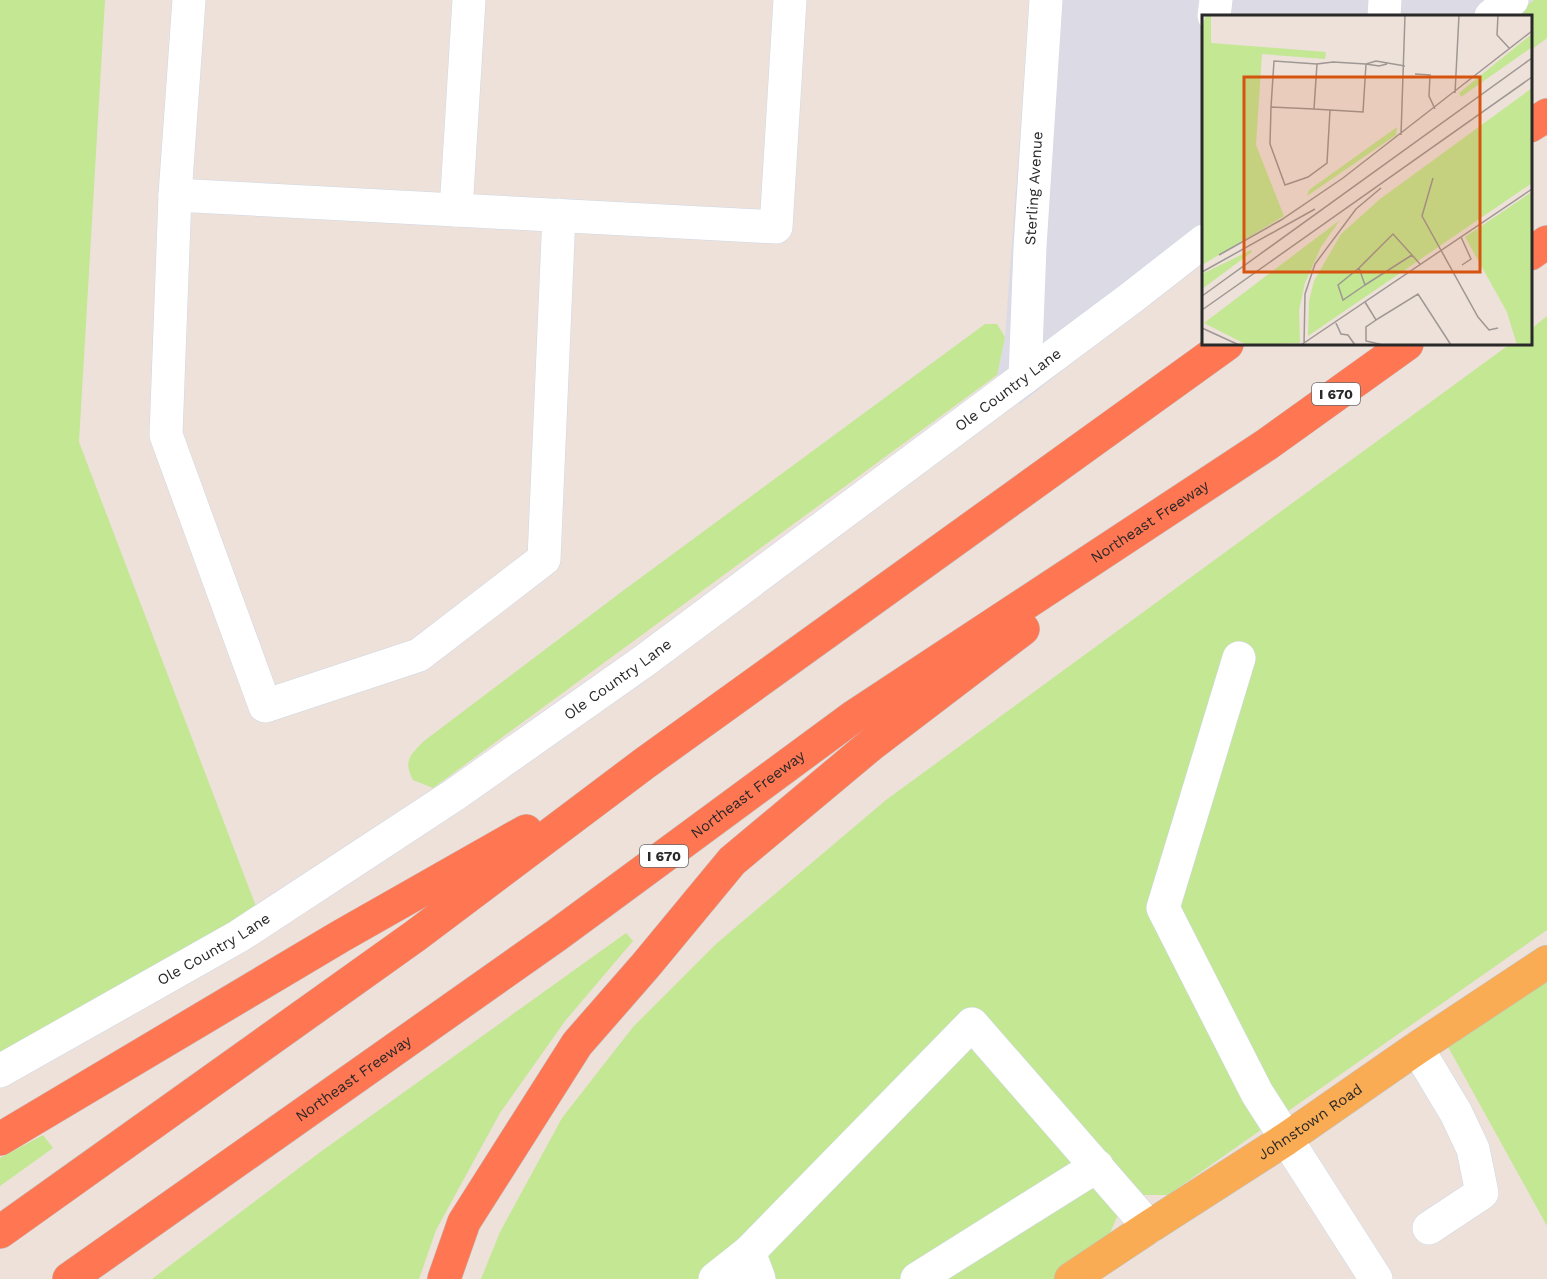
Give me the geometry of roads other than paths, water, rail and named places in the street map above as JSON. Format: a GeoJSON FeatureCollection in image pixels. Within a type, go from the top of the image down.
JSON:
{"type":"FeatureCollection","features":[{"type":"Feature","properties":{"kind":"highway"},"geometry":{"type":"LineString","coordinates":[[1532,125],[1547,114]]}},
{"type":"Feature","properties":{"kind":"highway"},"geometry":{"type":"LineString","coordinates":[[1532,253],[1547,242]]}},
{"type":"Feature","properties":{"kind":"highway"},"geometry":{"type":"LineString","coordinates":[[0,1232],[415,936],[645,764],[1226,345]]}},
{"type":"Feature","properties":{"kind":"highway","name":"Northeast Freeway"},"geometry":{"type":"LineString","coordinates":[[69,1279],[557,935],[853,717],[1266,445],[1406,345]]}},
{"type":"Feature","properties":{"kind":"highway"},"geometry":{"type":"LineString","coordinates":[[444,1279],[464,1222],[577,1044],[732,861],[872,744],[1266,445]]}},
{"type":"Feature","properties":{"kind":"highway"},"geometry":{"type":"LineString","coordinates":[[0,1139],[341,936],[645,764]]}},
{"type":"Feature","properties":{"kind":"main road","name":"Johnstown Road"},"geometry":{"type":"LineString","coordinates":[[1071,1279],[1286,1139],[1547,962]]}},
{"type":"Feature","properties":{"kind":"street"},"geometry":{"type":"LineString","coordinates":[[189,0],[175,195],[166,435],[265,706],[419,656],[544,559],[559,215]]}},
{"type":"Feature","properties":{"kind":"street"},"geometry":{"type":"LineString","coordinates":[[456,210],[469,0]]}},
{"type":"Feature","properties":{"kind":"street"},"geometry":{"type":"LineString","coordinates":[[175,195],[776,226],[790,0]]}},
{"type":"Feature","properties":{"kind":"street","name":"Sterling Avenue"},"geometry":{"type":"LineString","coordinates":[[1025,377],[1030,247],[1046,0]]}},
{"type":"Feature","properties":{"kind":"street"},"geometry":{"type":"LineString","coordinates":[[1214,15],[1216,0]]}},
{"type":"Feature","properties":{"kind":"street"},"geometry":{"type":"LineString","coordinates":[[1384,15],[1385,0]]}},
{"type":"Feature","properties":{"kind":"street"},"geometry":{"type":"LineString","coordinates":[[1492,15],[1512,0]]}},
{"type":"Feature","properties":{"kind":"street","name":"Ole Country Lane"},"geometry":{"type":"LineString","coordinates":[[0,1071],[239,936],[454,795],[644,661],[1131,298],[1202,242]]}},
{"type":"Feature","properties":{"kind":"street"},"geometry":{"type":"LineString","coordinates":[[1239,658],[1163,908],[1257,1094],[1376,1279]]}},
{"type":"Feature","properties":{"kind":"street"},"geometry":{"type":"LineString","coordinates":[[716,1279],[754,1266],[972,1024],[1149,1227]]}},
{"type":"Feature","properties":{"kind":"street"},"geometry":{"type":"LineString","coordinates":[[1417,1048],[1456,1113],[1473,1149],[1482,1193],[1429,1228]]}},
{"type":"Feature","properties":{"kind":"street"},"geometry":{"type":"LineString","coordinates":[[917,1279],[1097,1167]]}}]}
